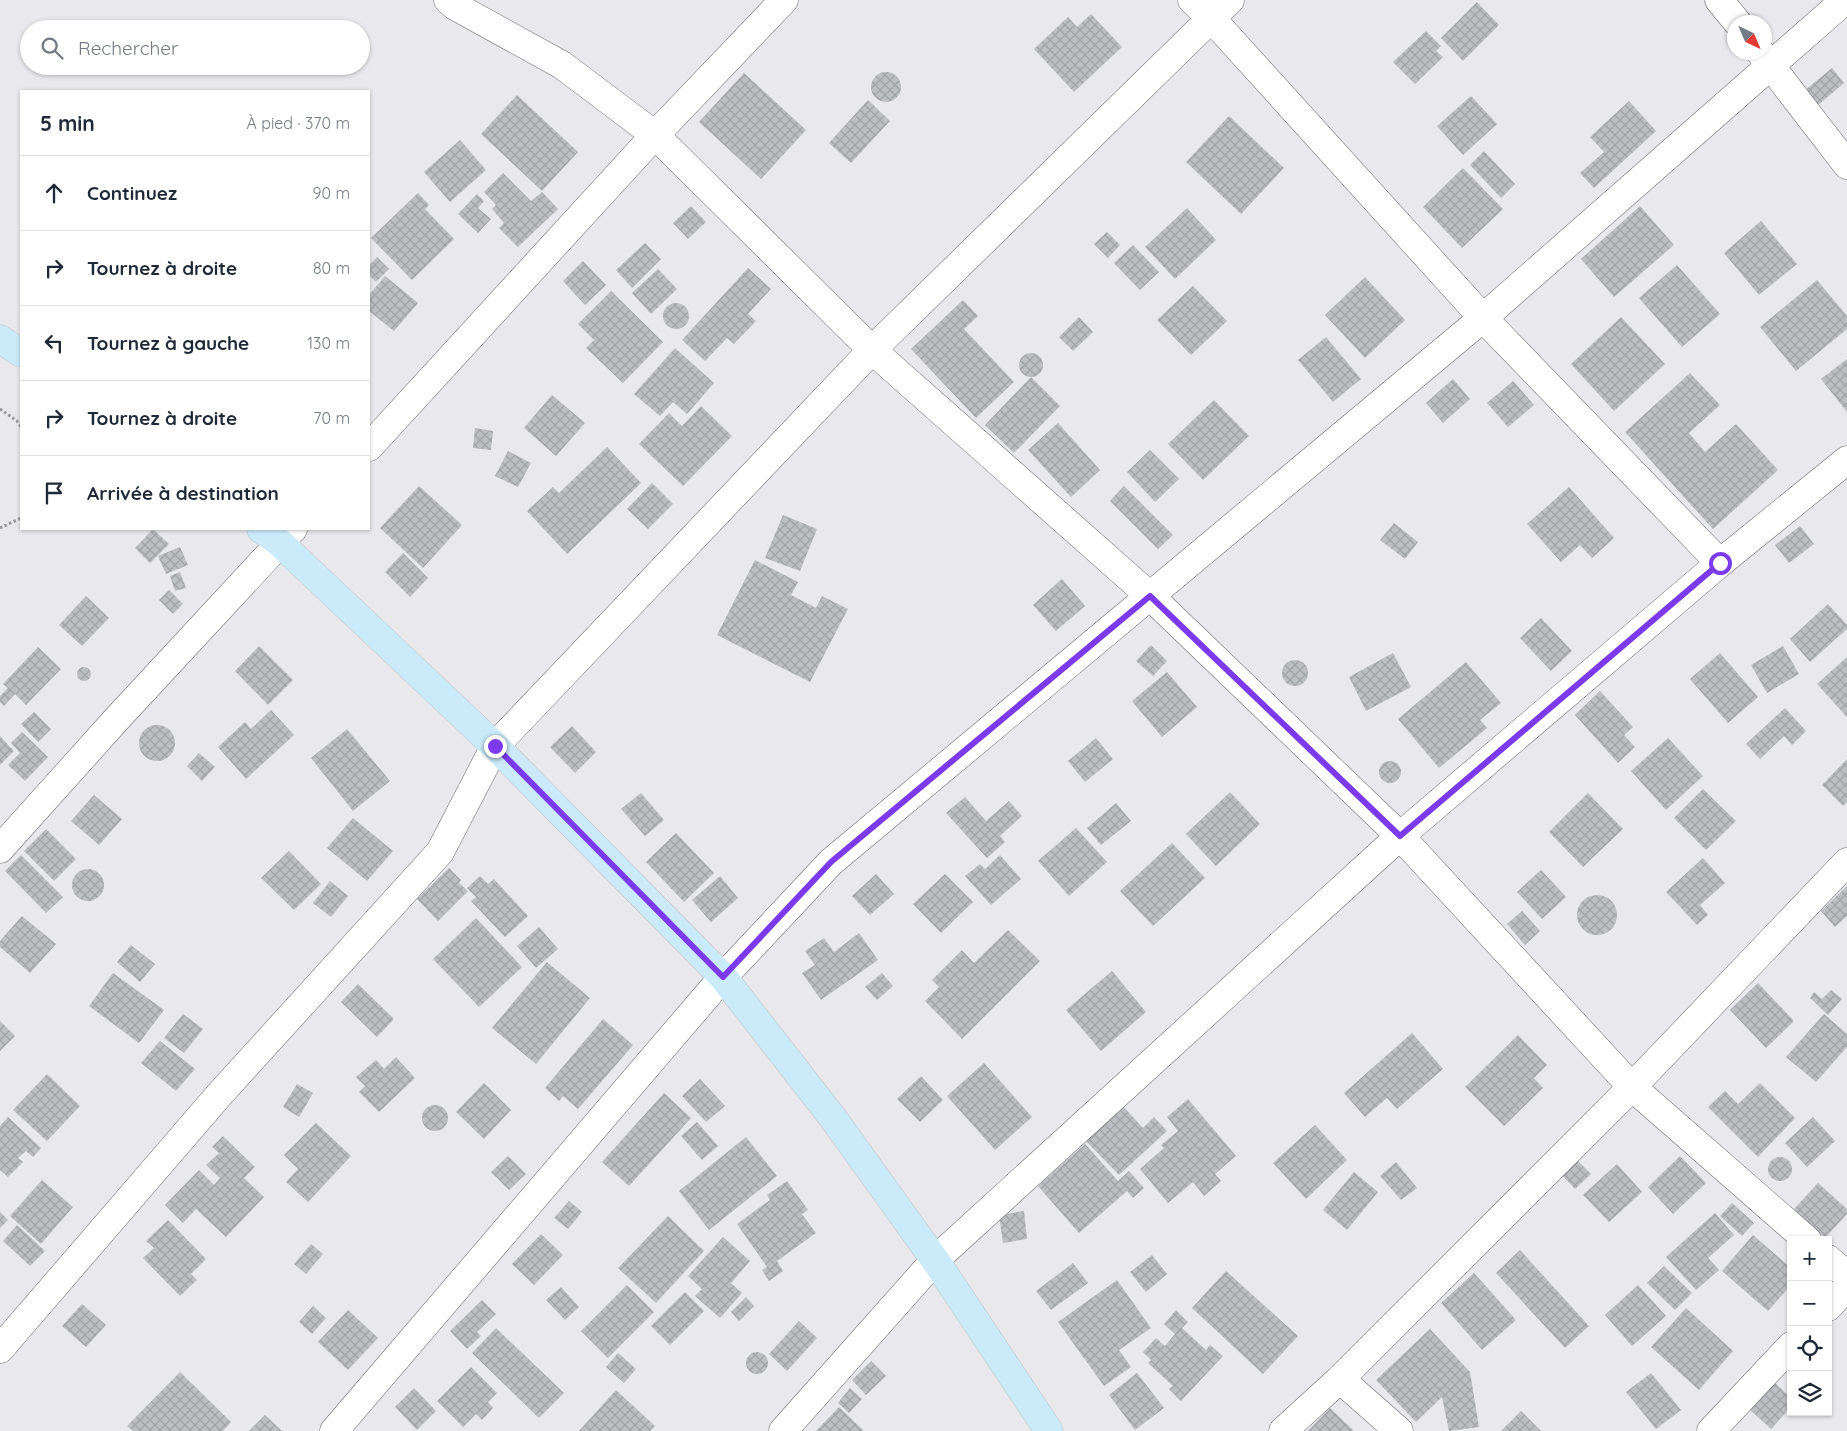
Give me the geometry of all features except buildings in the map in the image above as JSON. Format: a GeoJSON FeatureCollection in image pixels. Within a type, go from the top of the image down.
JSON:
{"type":"FeatureCollection","features":[{"type":"Feature","properties":{"kind":"main road"},"geometry":{"type":"LineString","coordinates":[[0,339],[20,352]]}},
{"type":"Feature","properties":{"kind":"main road"},"geometry":{"type":"LineString","coordinates":[[278,534],[495,746],[723,977],[833,1118],[935,1260],[1049,1431]]}},
{"type":"Feature","properties":{"kind":"street"},"geometry":{"type":"LineString","coordinates":[[448,0],[455,6],[562,65],[655,135],[872,350],[1150,596],[1400,836],[1632,1086],[1802,1236]]}},
{"type":"Feature","properties":{"kind":"street"},"geometry":{"type":"LineString","coordinates":[[370,446],[655,135],[784,0]]}},
{"type":"Feature","properties":{"kind":"street"},"geometry":{"type":"LineString","coordinates":[[1192,0],[1221,9],[1483,318],[1720,563]]}},
{"type":"Feature","properties":{"kind":"street"},"geometry":{"type":"LineString","coordinates":[[1719,0],[1731,15]]}},
{"type":"Feature","properties":{"kind":"street"},"geometry":{"type":"LineString","coordinates":[[1772,54],[1845,0]]}},
{"type":"Feature","properties":{"kind":"street"},"geometry":{"type":"LineString","coordinates":[[0,1349],[219,1094],[440,852],[495,746],[872,350],[1221,9]]}},
{"type":"Feature","properties":{"kind":"street"},"geometry":{"type":"LineString","coordinates":[[334,1431],[723,977],[831,862],[1483,318],[1764,60]]}},
{"type":"Feature","properties":{"kind":"street"},"geometry":{"type":"LineString","coordinates":[[1766,60],[1847,164]]}},
{"type":"Feature","properties":{"kind":"street"},"geometry":{"type":"LineString","coordinates":[[783,1431],[935,1260],[1400,836],[1720,563],[1847,460]]}},
{"type":"Feature","properties":{"kind":"street"},"geometry":{"type":"LineString","coordinates":[[0,849],[278,534]]}},
{"type":"Feature","properties":{"kind":"street"},"geometry":{"type":"LineString","coordinates":[[1283,1431],[1340,1379],[1632,1086],[1847,862]]}},
{"type":"Feature","properties":{"kind":"street"},"geometry":{"type":"LineString","coordinates":[[1832,1262],[1847,1275]]}},
{"type":"Feature","properties":{"kind":"street"},"geometry":{"type":"LineString","coordinates":[[1832,1303],[1847,1287]]}},
{"type":"Feature","properties":{"kind":"street"},"geometry":{"type":"LineString","coordinates":[[1711,1431],[1787,1350]]}},
{"type":"Feature","properties":{"kind":"street"},"geometry":{"type":"LineString","coordinates":[[1340,1379],[1399,1431]]}},
{"type":"Feature","properties":{"kind":"path"},"geometry":{"type":"LineString","coordinates":[[0,408],[20,426]]}},
{"type":"Feature","properties":{"kind":"path"},"geometry":{"type":"LineString","coordinates":[[0,528],[20,518]]}},
{"type":"Feature","properties":{"kind":"route"},"geometry":{"type":"LineString","coordinates":[[495,746],[723,977],[831,862],[1150,596],[1400,836],[1720,563]]}}]}
